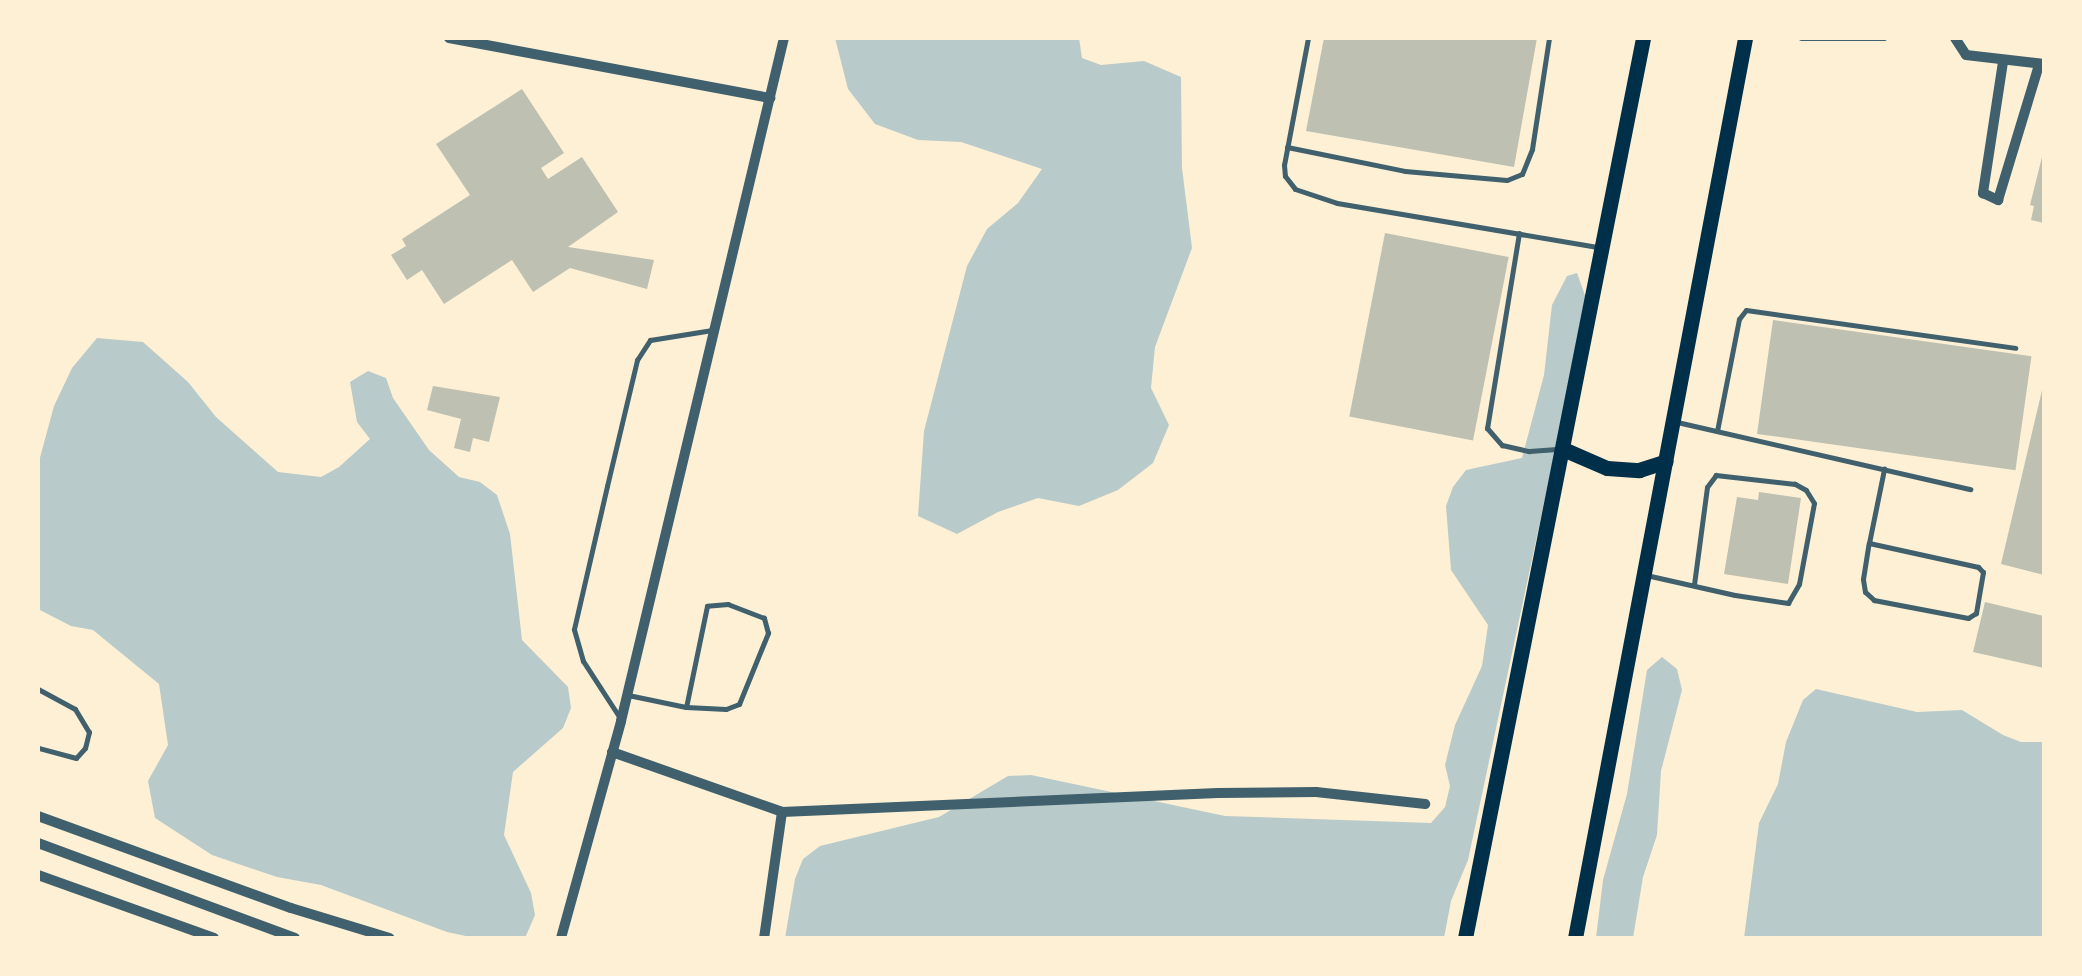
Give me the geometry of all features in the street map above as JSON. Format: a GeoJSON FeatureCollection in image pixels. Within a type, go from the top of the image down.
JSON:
{"type":"FeatureCollection","features":[{"type":"Feature","properties":{"kind":"main road"},"geometry":{"type":"LineString","coordinates":[[1465,938],[1643,38]]}},
{"type":"Feature","properties":{"kind":"main road"},"geometry":{"type":"LineString","coordinates":[[1575,938],[1746,38]]}},
{"type":"Feature","properties":{"kind":"main road"},"geometry":{"type":"LineString","coordinates":[[1563,449],[1607,468],[1638,470],[1666,460]]}},
{"type":"Feature","properties":{"kind":"street"},"geometry":{"type":"LineString","coordinates":[[449,38],[770,98]]}},
{"type":"Feature","properties":{"kind":"street"},"geometry":{"type":"LineString","coordinates":[[562,938],[622,721],[625,694],[717,330],[784,38]]}},
{"type":"Feature","properties":{"kind":"street"},"geometry":{"type":"LineString","coordinates":[[1955,38],[1966,55],[2042,64],[1998,200],[1983,193],[2002,62]]}},
{"type":"Feature","properties":{"kind":"street"},"geometry":{"type":"LineString","coordinates":[[612,752],[782,812],[1296,792],[1425,804]]}},
{"type":"Feature","properties":{"kind":"street"},"geometry":{"type":"LineString","coordinates":[[764,938],[782,812]]}},
{"type":"Feature","properties":{"kind":"street"},"geometry":{"type":"LineString","coordinates":[[38,816],[291,908],[390,938]]}},
{"type":"Feature","properties":{"kind":"street"},"geometry":{"type":"LineString","coordinates":[[38,843],[296,938]]}},
{"type":"Feature","properties":{"kind":"street"},"geometry":{"type":"LineString","coordinates":[[38,875],[214,938]]}},
{"type":"Feature","properties":{"kind":"lane"},"geometry":{"type":"LineString","coordinates":[[1308,38],[1285,176],[1307,196],[1604,248]]}},
{"type":"Feature","properties":{"kind":"lane"},"geometry":{"type":"LineString","coordinates":[[1287,147],[1405,171],[1507,180],[1522,174],[1532,149],[1548,38]]}},
{"type":"Feature","properties":{"kind":"lane"},"geometry":{"type":"LineString","coordinates":[[1801,38],[1884,38]]}},
{"type":"Feature","properties":{"kind":"lane"},"geometry":{"type":"LineString","coordinates":[[1519,233],[1486,428],[1502,445],[1528,452],[1563,449]]}},
{"type":"Feature","properties":{"kind":"lane"},"geometry":{"type":"LineString","coordinates":[[1717,431],[1739,319],[1746,310],[2015,348]]}},
{"type":"Feature","properties":{"kind":"lane"},"geometry":{"type":"LineString","coordinates":[[622,721],[582,662],[574,630],[633,378],[650,340],[717,330]]}},
{"type":"Feature","properties":{"kind":"lane"},"geometry":{"type":"LineString","coordinates":[[1674,422],[1970,489]]}},
{"type":"Feature","properties":{"kind":"lane"},"geometry":{"type":"LineString","coordinates":[[1870,544],[1978,567],[1984,572],[1976,612],[1968,618],[1874,600],[1865,592],[1863,578],[1884,469]]}},
{"type":"Feature","properties":{"kind":"lane"},"geometry":{"type":"LineString","coordinates":[[1643,574],[1694,585],[1788,603],[1799,584],[1814,502],[1806,490],[1795,484],[1716,475],[1707,487],[1694,585]]}},
{"type":"Feature","properties":{"kind":"lane"},"geometry":{"type":"LineString","coordinates":[[625,694],[686,707],[726,709],[740,704],[768,633],[764,618],[728,604],[707,606],[686,707]]}},
{"type":"Feature","properties":{"kind":"lane"},"geometry":{"type":"LineString","coordinates":[[38,689],[75,709],[89,732],[85,748],[76,758],[38,748]]}},
{"type":"Feature","properties":{"kind":"shaded area"},"geometry":{"type":"Polygon","coordinates":[[[835,38],[1079,38],[1082,58],[1101,65],[1144,61],[1181,77],[1182,168],[1192,248],[1155,347],[1151,388],[1169,425],[1153,463],[1118,490],[1079,506],[1038,498],[998,512],[957,534],[918,516],[924,431],[967,266],[987,229],[1018,203],[1042,169],[961,142],[918,140],[875,124],[848,89],[835,38]]]}},
{"type":"Feature","properties":{"kind":"shaded area"},"geometry":{"type":"Polygon","coordinates":[[[1577,273],[1587,301],[1468,860],[1451,901],[1444,938],[785,938],[795,879],[803,859],[820,846],[939,817],[1008,776],[1031,775],[1225,816],[1431,823],[1445,807],[1450,786],[1445,765],[1455,725],[1482,666],[1488,625],[1451,570],[1446,506],[1453,487],[1466,470],[1522,458],[1544,375],[1552,305],[1567,276],[1577,273]]]}},
{"type":"Feature","properties":{"kind":"shaded area"},"geometry":{"type":"Polygon","coordinates":[[[97,338],[143,342],[188,382],[216,417],[278,472],[321,477],[339,467],[370,439],[357,422],[350,382],[368,371],[386,378],[393,398],[429,450],[459,477],[480,482],[497,495],[510,534],[522,640],[568,687],[571,708],[563,728],[513,772],[504,835],[531,893],[535,915],[525,938],[475,938],[447,932],[321,885],[277,877],[212,855],[155,818],[148,781],[168,745],[159,684],[93,630],[71,626],[38,609],[38,465],[54,406],[72,368],[97,338]]]}},
{"type":"Feature","properties":{"kind":"shaded area"},"geometry":{"type":"Polygon","coordinates":[[[1662,657],[1677,669],[1682,690],[1661,771],[1657,835],[1643,877],[1633,938],[1596,938],[1603,880],[1627,794],[1647,670],[1662,657]]]}},
{"type":"Feature","properties":{"kind":"shaded area"},"geometry":{"type":"Polygon","coordinates":[[[1816,689],[1917,712],[1962,710],[2003,735],[2021,742],[2044,742],[2044,938],[1744,938],[1759,823],[1778,784],[1786,742],[1803,700],[1816,689]]]}},
{"type":"Feature","properties":{"kind":"building"},"geometry":{"type":"Polygon","coordinates":[[[1324,38],[1537,38],[1514,167],[1306,131],[1324,38]]]}},
{"type":"Feature","properties":{"kind":"building"},"geometry":{"type":"Polygon","coordinates":[[[522,89],[564,153],[541,168],[548,179],[582,157],[618,212],[568,247],[654,260],[647,289],[570,268],[533,292],[512,260],[444,304],[422,270],[407,280],[391,255],[406,246],[402,239],[470,195],[436,144],[522,89]]]}},
{"type":"Feature","properties":{"kind":"building"},"geometry":{"type":"Polygon","coordinates":[[[2044,149],[2044,223],[2031,220],[2034,206],[2030,205],[2044,149]]]}},
{"type":"Feature","properties":{"kind":"building"},"geometry":{"type":"Polygon","coordinates":[[[1385,233],[1509,257],[1473,441],[1349,417],[1385,233]]]}},
{"type":"Feature","properties":{"kind":"building"},"geometry":{"type":"Polygon","coordinates":[[[1773,320],[2031,356],[2015,470],[1757,434],[1773,320]]]}},
{"type":"Feature","properties":{"kind":"building"},"geometry":{"type":"Polygon","coordinates":[[[433,386],[500,397],[489,442],[473,438],[470,452],[454,448],[461,419],[427,410],[433,386]]]}},
{"type":"Feature","properties":{"kind":"building"},"geometry":{"type":"Polygon","coordinates":[[[2044,386],[2044,575],[2001,564],[2044,386]]]}},
{"type":"Feature","properties":{"kind":"building"},"geometry":{"type":"Polygon","coordinates":[[[1759,492],[1801,498],[1788,584],[1724,574],[1737,497],[1758,500],[1759,492]]]}},
{"type":"Feature","properties":{"kind":"building"},"geometry":{"type":"Polygon","coordinates":[[[1985,602],[2044,616],[2044,668],[1973,652],[1985,602]]]}}]}
